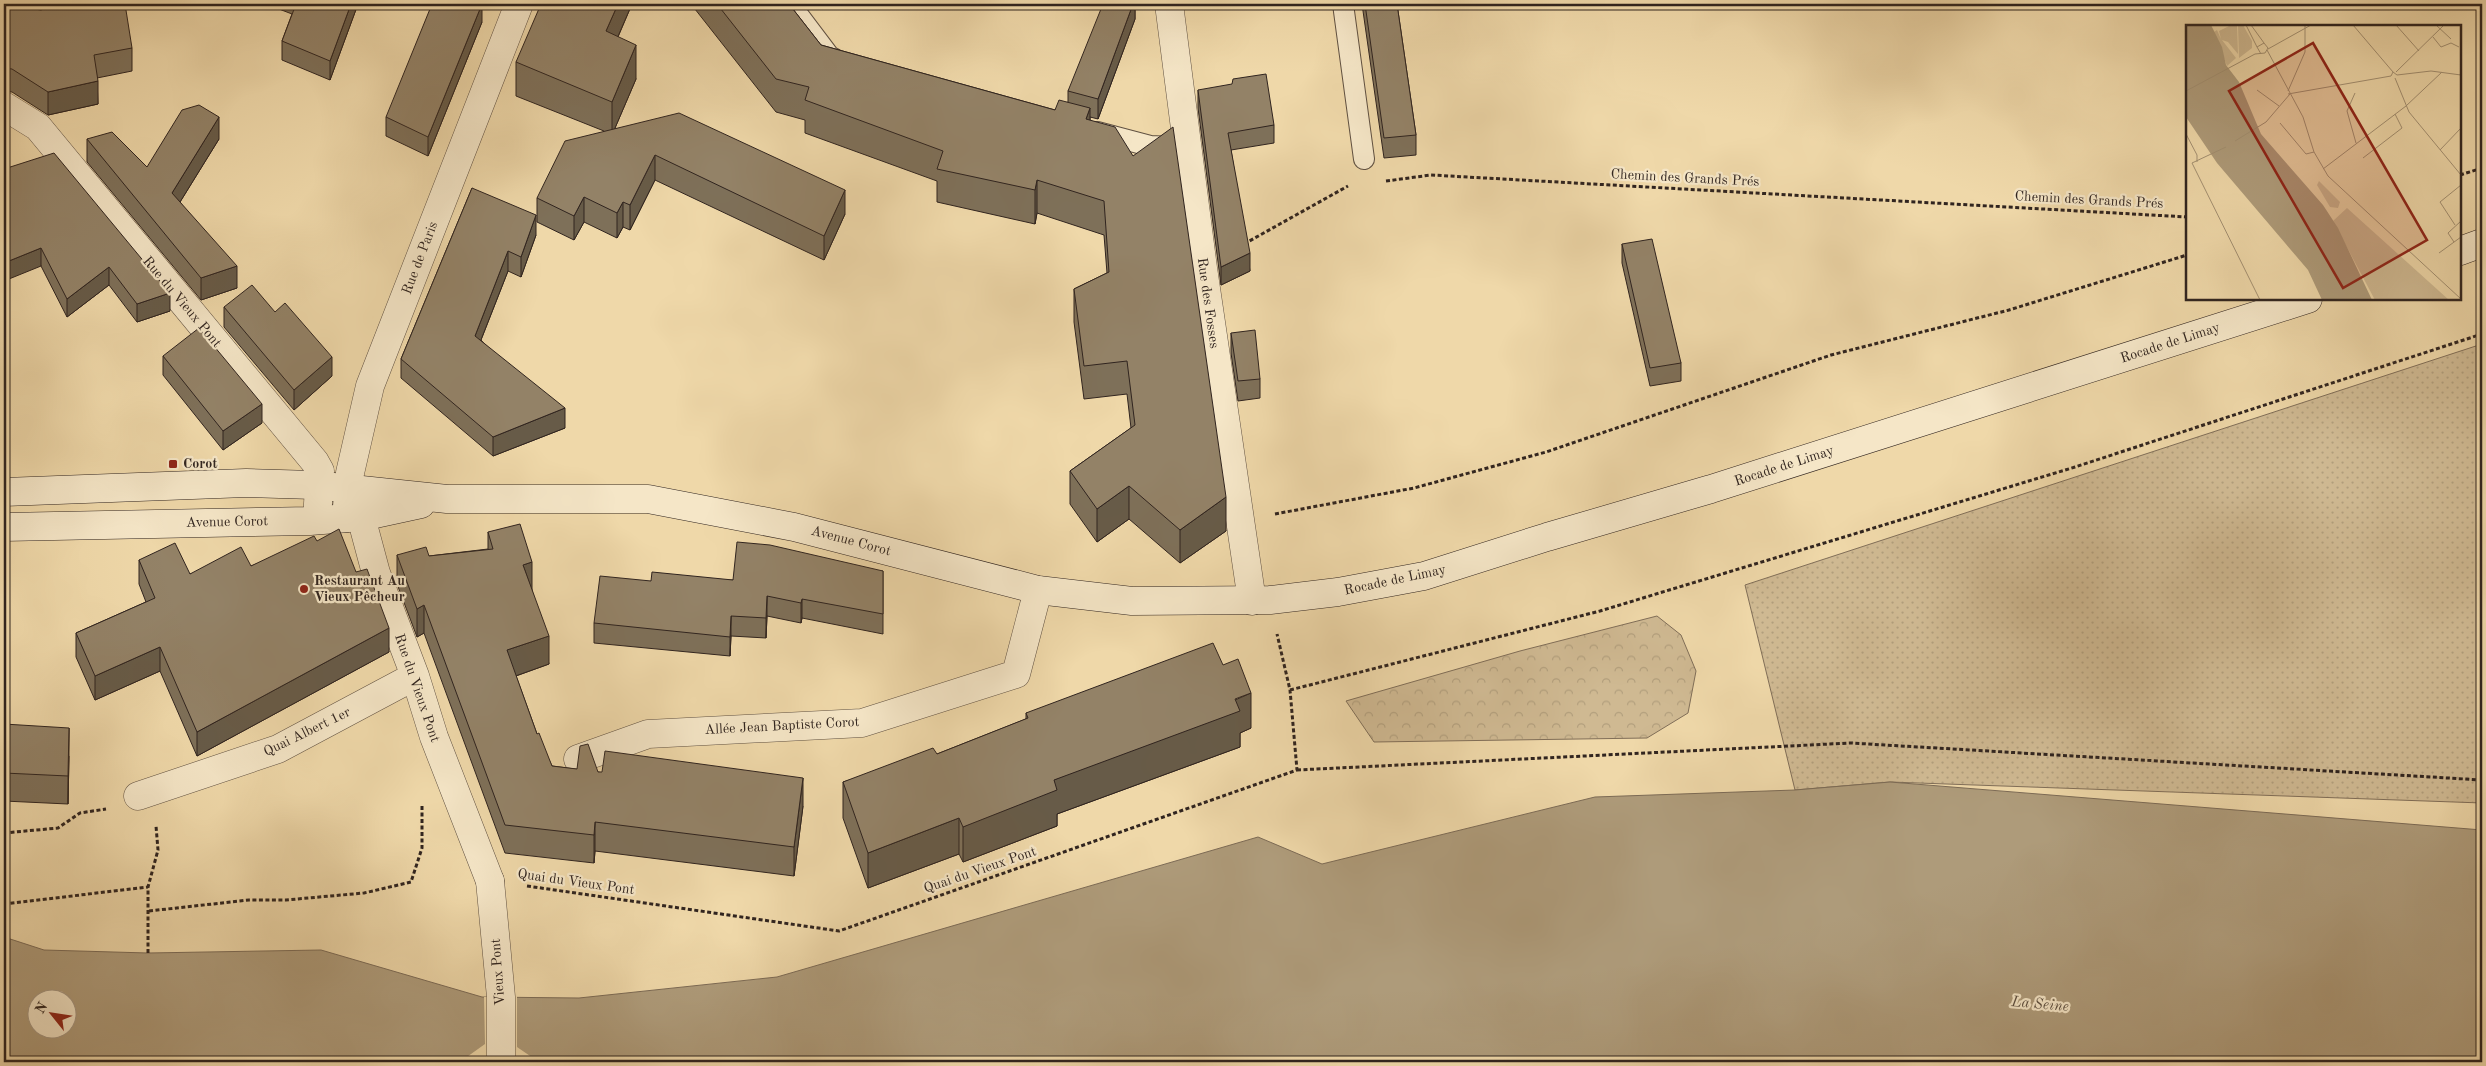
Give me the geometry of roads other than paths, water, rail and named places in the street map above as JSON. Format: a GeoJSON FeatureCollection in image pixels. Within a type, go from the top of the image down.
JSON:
{"type":"FeatureCollection","features":[{"type":"Feature","properties":{"kind":"street","name":"Rue de Paris"},"geometry":{"type":"LineString","coordinates":[[354,518],[354,489],[370,386],[519,4]]}},
{"type":"Feature","properties":{"kind":"street","name":"Rue des Fosses"},"geometry":{"type":"LineString","coordinates":[[1170,4],[1203,268],[1240,520],[1261,600]]}},
{"type":"Feature","properties":{"kind":"street","name":"Rue du Vieux Pont"},"geometry":{"type":"LineString","coordinates":[[4,106],[38,127],[315,462],[320,471],[318,520]]}},
{"type":"Feature","properties":{"kind":"street"},"geometry":{"type":"LineString","coordinates":[[2461,251],[2482,244]]}},
{"type":"Feature","properties":{"kind":"street","name":"Rocade de Limay"},"geometry":{"type":"LineString","coordinates":[[1261,600],[1338,592],[1424,576],[1547,537],[1711,489],[2305,300]]}},
{"type":"Feature","properties":{"kind":"street","name":"Avenue Corot"},"geometry":{"type":"LineString","coordinates":[[4,492],[236,483],[319,486],[447,499],[648,499],[794,526],[1038,590],[1132,601],[1261,600]]}},
{"type":"Feature","properties":{"kind":"street","name":"Avenue Corot"},"geometry":{"type":"LineString","coordinates":[[4,527],[354,518],[447,499]]}},
{"type":"Feature","properties":{"kind":"street","name":"Rue du Vieux Pont"},"geometry":{"type":"LineString","coordinates":[[354,518],[414,676],[434,737],[490,881]]}},
{"type":"Feature","properties":{"kind":"street","name":"Allée Jean Baptiste Corot"},"geometry":{"type":"LineString","coordinates":[[578,759],[648,734],[862,723],[1016,674],[1038,590]]}},
{"type":"Feature","properties":{"kind":"street","name":"Quai Albert 1er"},"geometry":{"type":"LineString","coordinates":[[138,796],[278,749],[414,676]]}},
{"type":"Feature","properties":{"kind":"street","name":"Vieux Pont"},"geometry":{"type":"LineString","coordinates":[[490,881],[501,996],[501,1062]]}},
{"type":"Feature","properties":{"kind":"lane"},"geometry":{"type":"LineString","coordinates":[[790,4],[830,57],[848,62]]}},
{"type":"Feature","properties":{"kind":"lane"},"geometry":{"type":"LineString","coordinates":[[1343,4],[1364,159]]}},
{"type":"Feature","properties":{"kind":"lane"},"geometry":{"type":"LineString","coordinates":[[1074,125],[1150,146],[1187,147]]}},
{"type":"Feature","properties":{"kind":"water","name":"La Seine"},"geometry":{"type":"Polygon","coordinates":[[[1890,782],[2482,830],[2482,1062],[4,1062],[4,937],[44,950],[148,953],[321,950],[482,997],[579,998],[777,977],[1258,837],[1322,864],[1595,797],[1795,790],[1890,782]]]}},
{"type":"Feature","properties":{"kind":"place","name":"Corot"},"geometry":{"type":"Point","coordinates":[173,464]}},
{"type":"Feature","properties":{"kind":"place","name":"Restaurant Au Vieux Pêcheur"},"geometry":{"type":"Point","coordinates":[304,589]}}]}
